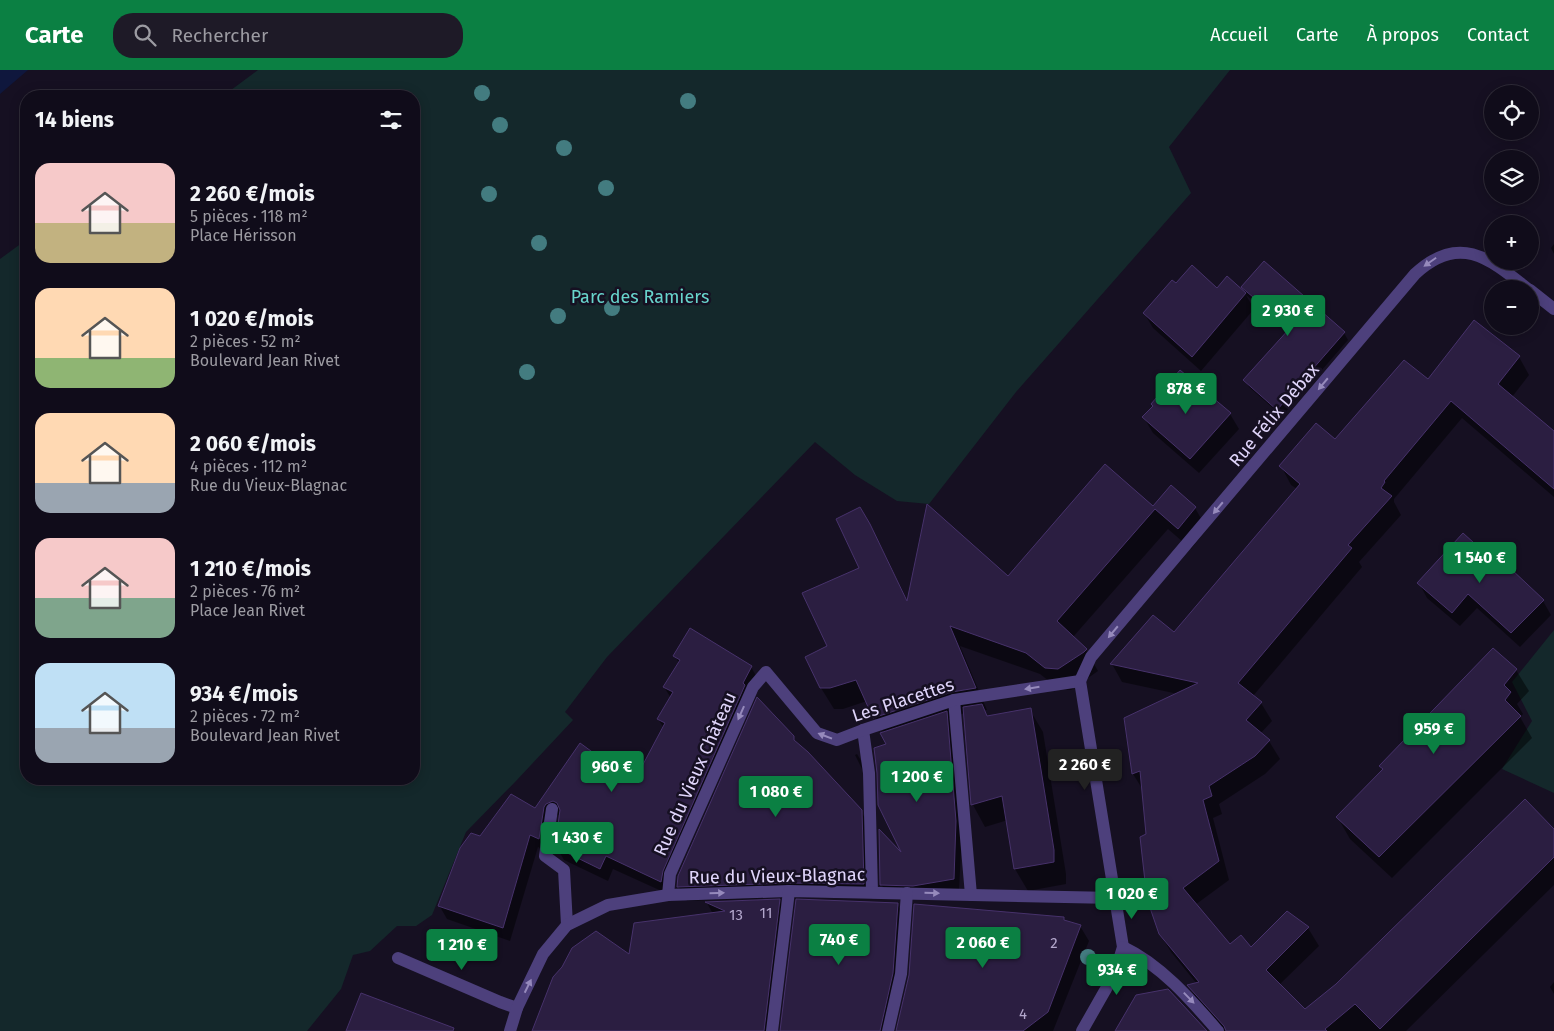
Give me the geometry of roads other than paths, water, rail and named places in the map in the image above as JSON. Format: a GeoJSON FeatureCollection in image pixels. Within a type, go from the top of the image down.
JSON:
{"type":"FeatureCollection","features":[{"type":"Feature","properties":{"kind":"street","name":"Rue Félix Débax"},"geometry":{"type":"LineString","coordinates":[[1080,681],[1091,658],[1409,282],[1427,264],[1438,256],[1452,252],[1471,254],[1498,265],[1517,280]]}},
{"type":"Feature","properties":{"kind":"street","name":"Rue Félix Débax"},"geometry":{"type":"LineString","coordinates":[[1539,297],[1554,309]]}},
{"type":"Feature","properties":{"kind":"street","name":"Les Placettes"},"geometry":{"type":"LineString","coordinates":[[766,672],[817,733],[837,740],[954,700],[1080,681]]}},
{"type":"Feature","properties":{"kind":"street","name":"Rue du Vieux Château"},"geometry":{"type":"LineString","coordinates":[[668,895],[670,874],[753,687],[766,672]]}},
{"type":"Feature","properties":{"kind":"street"},"geometry":{"type":"LineString","coordinates":[[1080,681],[1123,947],[1115,973],[1082,1031]]}},
{"type":"Feature","properties":{"kind":"street"},"geometry":{"type":"LineString","coordinates":[[954,700],[971,895]]}},
{"type":"Feature","properties":{"kind":"street"},"geometry":{"type":"LineString","coordinates":[[863,730],[869,773],[872,892]]}},
{"type":"Feature","properties":{"kind":"street"},"geometry":{"type":"LineString","coordinates":[[552,809],[545,856],[564,870],[567,925]]}},
{"type":"Feature","properties":{"kind":"street"},"geometry":{"type":"LineString","coordinates":[[772,1031],[789,891]]}},
{"type":"Feature","properties":{"kind":"street","name":"Rue du Vieux-Blagnac"},"geometry":{"type":"LineString","coordinates":[[510,1031],[517,1008],[543,954],[567,925],[608,905],[668,895],[789,891],[1114,898]]}},
{"type":"Feature","properties":{"kind":"street"},"geometry":{"type":"LineString","coordinates":[[888,1031],[901,974],[907,893]]}},
{"type":"Feature","properties":{"kind":"street"},"geometry":{"type":"LineString","coordinates":[[1123,947],[1139,954],[1187,995],[1218,1031]]}},
{"type":"Feature","properties":{"kind":"street"},"geometry":{"type":"LineString","coordinates":[[398,958],[517,1008]]}},
{"type":"Feature","properties":{"kind":"water"},"geometry":{"type":"Polygon","coordinates":[[[0,70],[28,70],[0,94],[0,70]]]}},
{"type":"Feature","properties":{"kind":"park label","name":"Parc des Ramiers"},"geometry":{"type":"Point","coordinates":[640,297]}}]}
